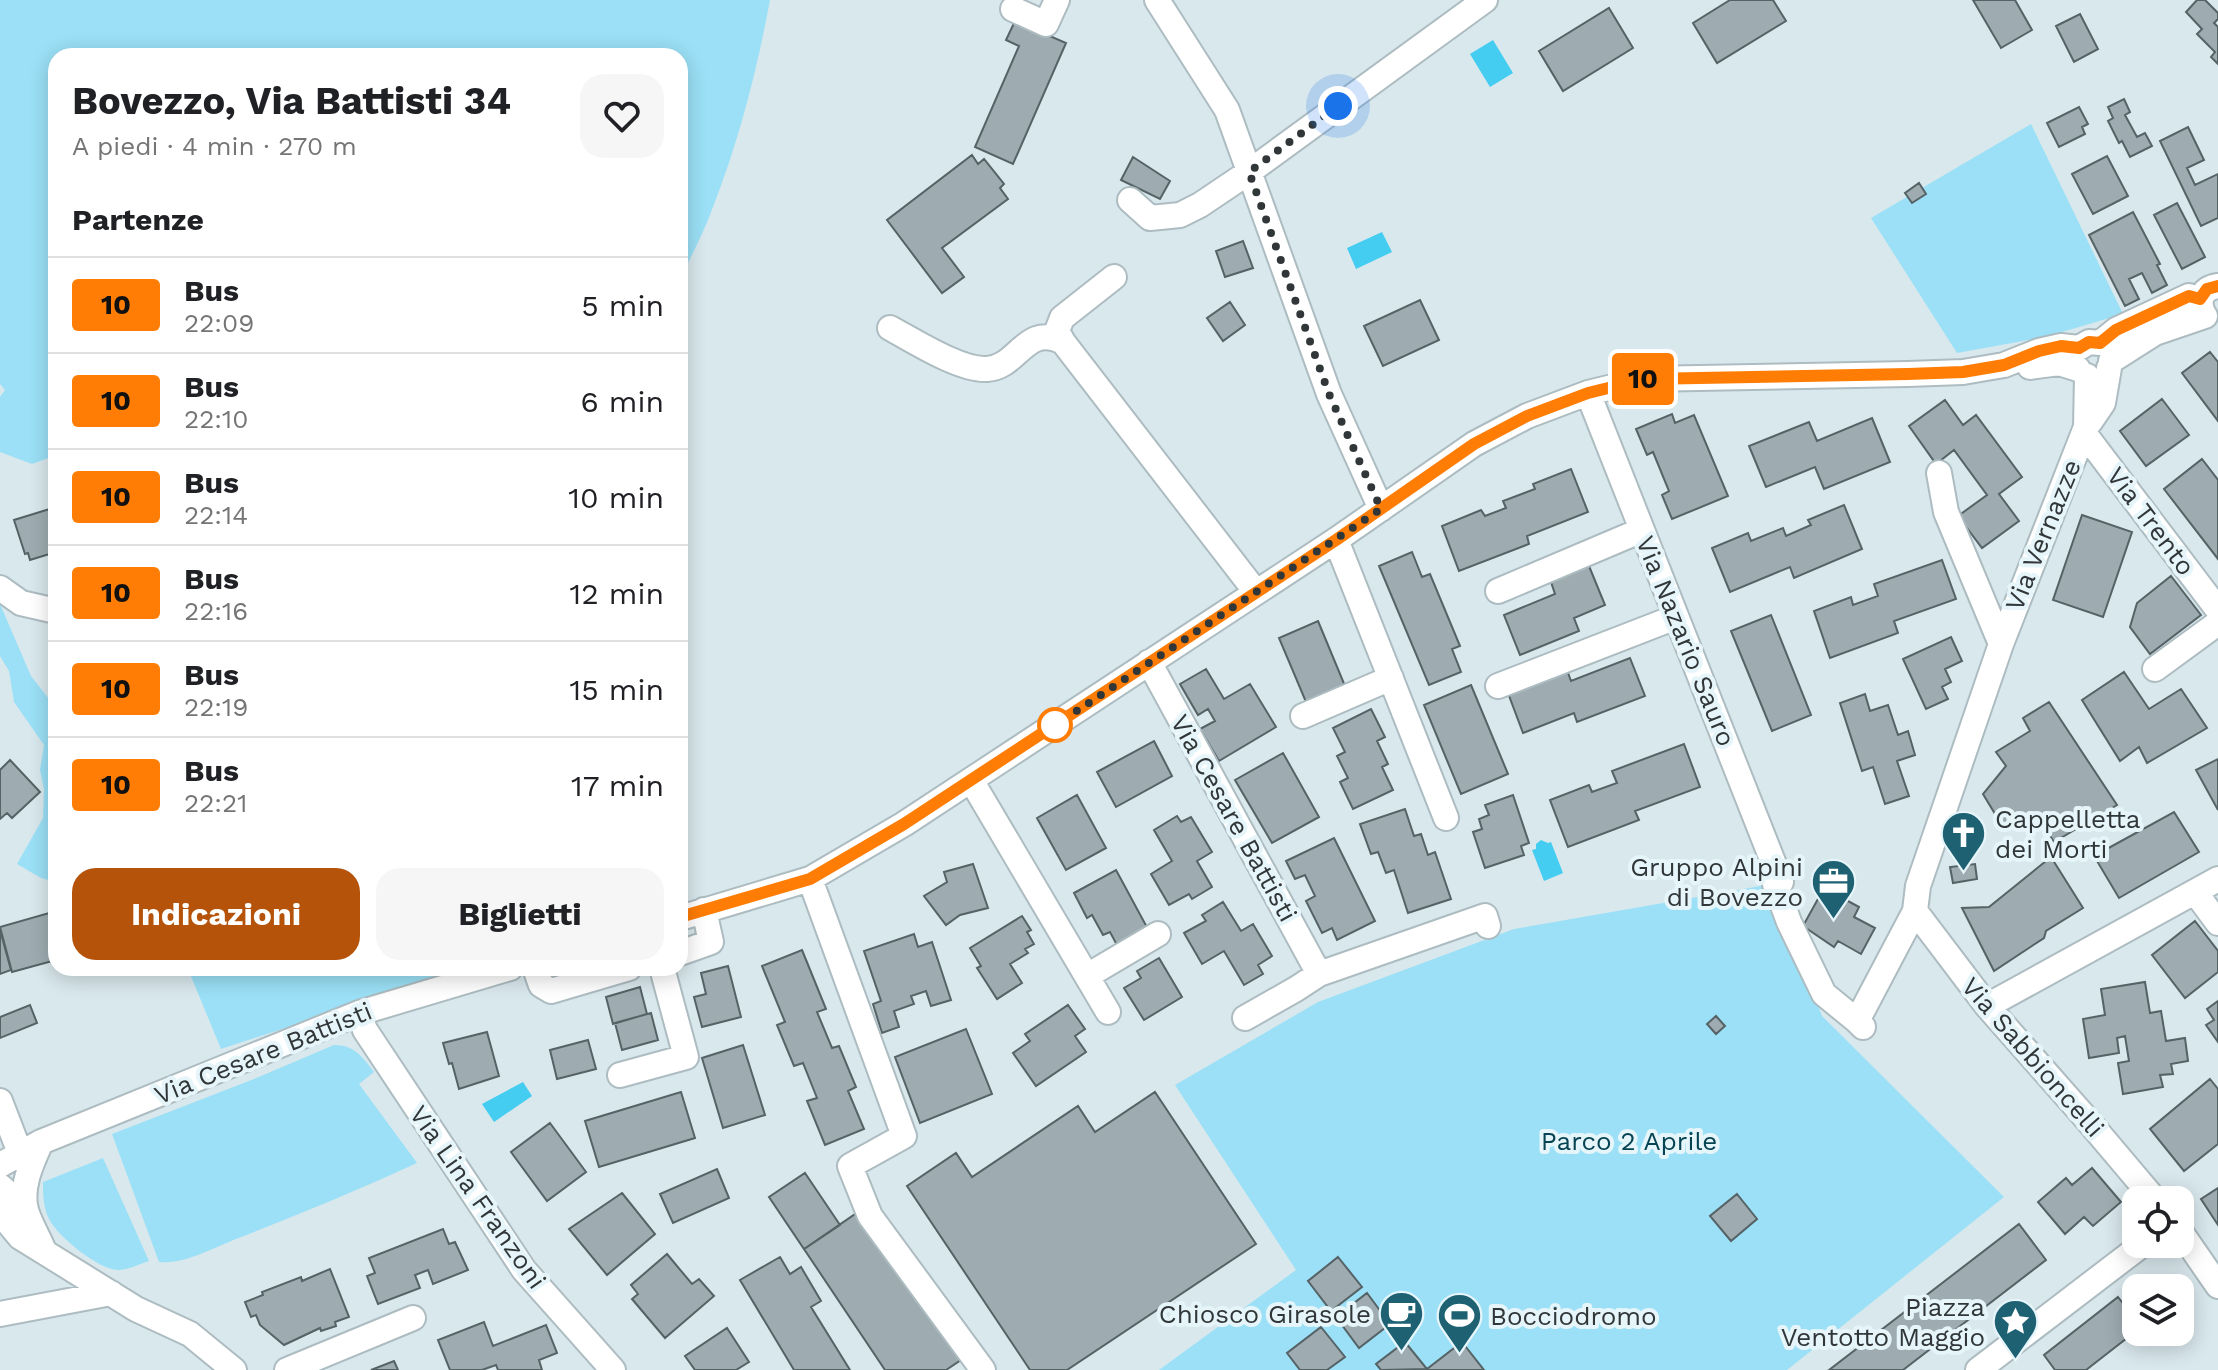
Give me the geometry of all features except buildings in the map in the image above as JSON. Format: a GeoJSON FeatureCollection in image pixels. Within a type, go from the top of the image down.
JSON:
{"type":"FeatureCollection","features":[{"type":"Feature","properties":{"kind":"street"},"geometry":{"type":"LineString","coordinates":[[1013,9],[1046,24],[1057,0]]}},
{"type":"Feature","properties":{"kind":"street"},"geometry":{"type":"LineString","coordinates":[[1157,0],[1227,110],[1242,177],[1329,394],[1381,509]]}},
{"type":"Feature","properties":{"kind":"street"},"geometry":{"type":"LineString","coordinates":[[1130,200],[1150,218],[1180,215],[1242,177],[1485,0]]}},
{"type":"Feature","properties":{"kind":"street"},"geometry":{"type":"LineString","coordinates":[[1114,277],[1062,318],[1057,331],[1256,592]]}},
{"type":"Feature","properties":{"kind":"street"},"geometry":{"type":"LineString","coordinates":[[688,915],[810,879],[904,824],[1336,540],[1474,444],[1527,416],[1588,393],[1645,379],[1963,372],[2004,365],[2061,346],[2094,361],[2212,311]]}},
{"type":"Feature","properties":{"kind":"street"},"geometry":{"type":"LineString","coordinates":[[890,328],[970,369],[991,370],[1033,339],[1051,335],[1063,342]]}},
{"type":"Feature","properties":{"kind":"street","name":"Via Vernazze"},"geometry":{"type":"LineString","coordinates":[[1860,1024],[1915,911],[1918,886],[2001,644],[2085,430],[2103,403],[2094,361]]}},
{"type":"Feature","properties":{"kind":"street","name":"Via Nazario Sauro"},"geometry":{"type":"LineString","coordinates":[[1588,393],[1781,882],[1775,884],[1794,933],[1824,994],[1860,1024]]}},
{"type":"Feature","properties":{"kind":"street","name":"Via Trento"},"geometry":{"type":"LineString","coordinates":[[2085,430],[2218,610]]}},
{"type":"Feature","properties":{"kind":"street","name":"Via Vernazze"},"geometry":{"type":"LineString","coordinates":[[1939,473],[1946,512],[2001,644]]}},
{"type":"Feature","properties":{"kind":"street"},"geometry":{"type":"LineString","coordinates":[[1498,591],[1642,530]]}},
{"type":"Feature","properties":{"kind":"street"},"geometry":{"type":"LineString","coordinates":[[1336,540],[1446,818]]}},
{"type":"Feature","properties":{"kind":"street"},"geometry":{"type":"LineString","coordinates":[[0,588],[21,603],[48,609]]}},
{"type":"Feature","properties":{"kind":"street"},"geometry":{"type":"LineString","coordinates":[[1498,686],[1676,617]]}},
{"type":"Feature","properties":{"kind":"street"},"geometry":{"type":"LineString","coordinates":[[2155,669],[2218,623]]}},
{"type":"Feature","properties":{"kind":"street","name":"Via Cesare Battisti"},"geometry":{"type":"LineString","coordinates":[[1149,662],[1319,974]]}},
{"type":"Feature","properties":{"kind":"street"},"geometry":{"type":"LineString","coordinates":[[1303,716],[1391,678]]}},
{"type":"Feature","properties":{"kind":"street"},"geometry":{"type":"LineString","coordinates":[[971,780],[1108,1012]]}},
{"type":"Feature","properties":{"kind":"street"},"geometry":{"type":"LineString","coordinates":[[810,879],[904,1136],[850,1166],[870,1216],[983,1370]]}},
{"type":"Feature","properties":{"kind":"street"},"geometry":{"type":"LineString","coordinates":[[1987,1006],[2218,879]]}},
{"type":"Feature","properties":{"kind":"street"},"geometry":{"type":"LineString","coordinates":[[2195,892],[2218,923]]}},
{"type":"Feature","properties":{"kind":"street"},"geometry":{"type":"LineString","coordinates":[[688,950],[711,942],[704,910]]}},
{"type":"Feature","properties":{"kind":"street","name":"Via Sabbioncelli"},"geometry":{"type":"LineString","coordinates":[[1915,911],[1987,1006],[2080,1119],[2142,1186]]}},
{"type":"Feature","properties":{"kind":"street"},"geometry":{"type":"LineString","coordinates":[[1245,1018],[1319,974],[1485,916],[1488,926]]}},
{"type":"Feature","properties":{"kind":"street"},"geometry":{"type":"LineString","coordinates":[[1087,976],[1158,934]]}},
{"type":"Feature","properties":{"kind":"street","name":"Via Cesare Battisti"},"geometry":{"type":"LineString","coordinates":[[20,1154],[359,1013],[483,976]]}},
{"type":"Feature","properties":{"kind":"street"},"geometry":{"type":"LineString","coordinates":[[538,976],[541,985],[551,991],[602,976]]}},
{"type":"Feature","properties":{"kind":"street"},"geometry":{"type":"LineString","coordinates":[[620,1075],[686,1057],[664,976]]}},
{"type":"Feature","properties":{"kind":"street","name":"Via Lina Franzoni"},"geometry":{"type":"LineString","coordinates":[[359,1013],[365,1030],[524,1270],[613,1370]]}},
{"type":"Feature","properties":{"kind":"street"},"geometry":{"type":"LineString","coordinates":[[0,1101],[29,1170],[25,1208],[44,1251]]}},
{"type":"Feature","properties":{"kind":"street"},"geometry":{"type":"LineString","coordinates":[[0,1186],[25,1208]]}},
{"type":"Feature","properties":{"kind":"street"},"geometry":{"type":"LineString","coordinates":[[0,1213],[10,1232],[136,1309],[190,1334],[234,1370]]}},
{"type":"Feature","properties":{"kind":"street"},"geometry":{"type":"LineString","coordinates":[[2194,1250],[2216,1279]]}},
{"type":"Feature","properties":{"kind":"street"},"geometry":{"type":"LineString","coordinates":[[1978,1370],[2006,1362],[2127,1258]]}},
{"type":"Feature","properties":{"kind":"street"},"geometry":{"type":"LineString","coordinates":[[0,1314],[111,1293]]}},
{"type":"Feature","properties":{"kind":"street"},"geometry":{"type":"LineString","coordinates":[[287,1370],[413,1318]]}},
{"type":"Feature","properties":{"kind":"green space"},"geometry":{"type":"Polygon","coordinates":[[[0,0],[770,0],[753,79],[731,157],[688,262],[688,48],[48,48],[48,458],[32,464],[0,452],[0,397],[5,390],[0,384],[0,0]]]}},
{"type":"Feature","properties":{"kind":"green space"},"geometry":{"type":"Polygon","coordinates":[[[2031,124],[2123,314],[2045,337],[1957,353],[1871,218],[2031,124]]]}},
{"type":"Feature","properties":{"kind":"green space"},"geometry":{"type":"Polygon","coordinates":[[[0,604],[31,676],[48,698],[48,880],[17,864],[43,818],[44,789],[40,770],[44,745],[14,702],[9,671],[0,656],[0,604]]]}},
{"type":"Feature","properties":{"kind":"green space","name":"Parco 2 Aprile"},"geometry":{"type":"Polygon","coordinates":[[[1772,884],[1822,1016],[2004,1197],[1787,1370],[1159,1370],[1296,1270],[1175,1085],[1318,1002],[1514,929],[1772,884]]]}},
{"type":"Feature","properties":{"kind":"green space"},"geometry":{"type":"Polygon","coordinates":[[[191,976],[444,976],[221,1049],[191,976]]]}},
{"type":"Feature","properties":{"kind":"green space"},"geometry":{"type":"Polygon","coordinates":[[[334,1045],[357,1052],[374,1072],[359,1084],[417,1163],[200,1254],[179,1261],[159,1262],[112,1134],[334,1045]]]}},
{"type":"Feature","properties":{"kind":"green space"},"geometry":{"type":"Polygon","coordinates":[[[103,1158],[149,1261],[122,1270],[100,1264],[69,1243],[53,1226],[44,1205],[43,1182],[103,1158]]]}},
{"type":"Feature","properties":{"kind":"shaded area"},"geometry":{"type":"Polygon","coordinates":[[[1493,40],[1513,73],[1490,87],[1470,54],[1493,40]]]}},
{"type":"Feature","properties":{"kind":"shaded area"},"geometry":{"type":"Polygon","coordinates":[[[1382,232],[1392,252],[1356,269],[1347,248],[1382,232]]]}},
{"type":"Feature","properties":{"kind":"shaded area"},"geometry":{"type":"Polygon","coordinates":[[[1541,840],[1551,842],[1563,873],[1544,881],[1532,850],[1541,840]]]}},
{"type":"Feature","properties":{"kind":"shaded area"},"geometry":{"type":"Polygon","coordinates":[[[523,1082],[532,1096],[494,1122],[482,1104],[523,1082]]]}},
{"type":"Feature","properties":{"kind":"bus line","name":"10"},"geometry":{"type":"LineString","coordinates":[[688,915],[810,879],[904,824],[1336,540],[1474,444],[1527,416],[1588,393],[1645,379],[1963,372],[2004,365],[2039,351],[2061,346],[2079,348],[2094,341],[2100,343],[2116,330],[2189,296],[2200,299],[2207,289],[2218,286]]}},
{"type":"Feature","properties":{"kind":"place","name":"Cappelletta dei Morti"},"geometry":{"type":"Point","coordinates":[1964,873]}},
{"type":"Feature","properties":{"kind":"place","name":"Gruppo Alpini di Bovezzo"},"geometry":{"type":"Point","coordinates":[1834,921]}},
{"type":"Feature","properties":{"kind":"place","name":"Chiosco Girasole"},"geometry":{"type":"Point","coordinates":[1402,1353]}},
{"type":"Feature","properties":{"kind":"place","name":"Bocciodromo"},"geometry":{"type":"Point","coordinates":[1459,1355]}},
{"type":"Feature","properties":{"kind":"place","name":"Piazza Ventotto Maggio"},"geometry":{"type":"Point","coordinates":[2016,1361]}},
{"type":"Feature","properties":{"kind":"route"},"geometry":{"type":"LineString","coordinates":[[1055,725],[1048,730],[1381,509],[1329,394],[1249,172],[1338,106]]}}]}
